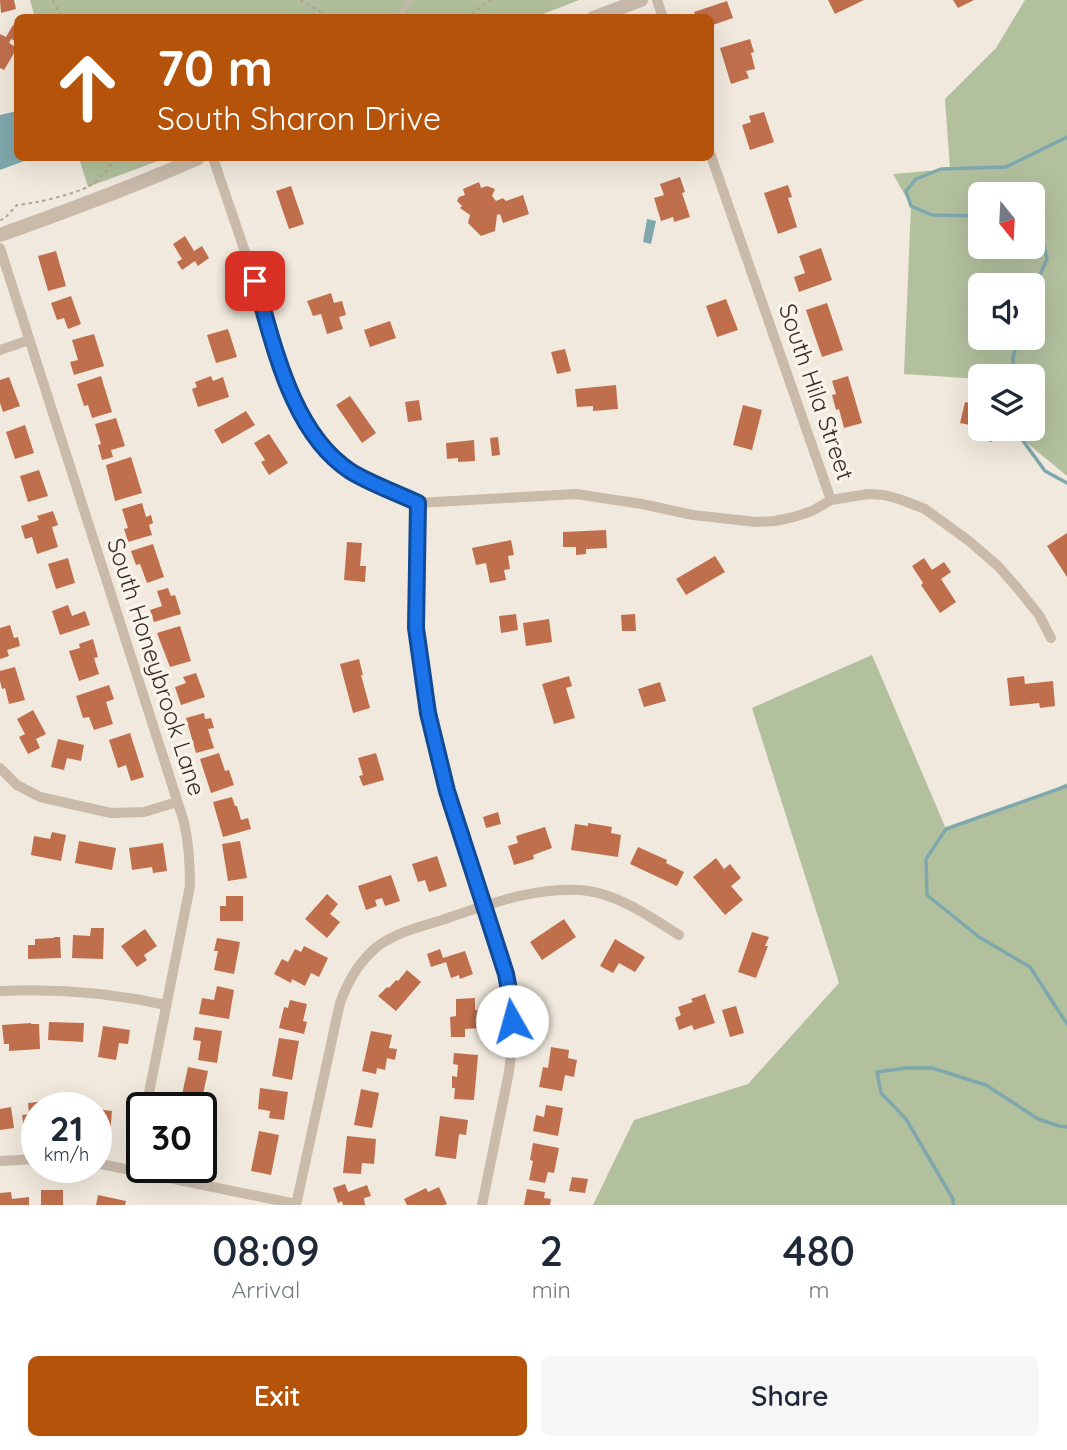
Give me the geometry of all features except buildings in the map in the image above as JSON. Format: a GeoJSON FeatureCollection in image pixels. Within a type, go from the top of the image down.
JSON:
{"type":"FeatureCollection","features":[{"type":"Feature","properties":{"kind":"street"},"geometry":{"type":"LineString","coordinates":[[603,14],[640,0]]}},
{"type":"Feature","properties":{"kind":"street"},"geometry":{"type":"LineString","coordinates":[[0,235],[191,161]]}},
{"type":"Feature","properties":{"kind":"street"},"geometry":{"type":"LineString","coordinates":[[214,161],[298,411],[324,447],[350,471],[418,503],[576,494],[693,515],[756,522],[794,517],[831,500]]}},
{"type":"Feature","properties":{"kind":"street","name":"South Hila Street"},"geometry":{"type":"LineString","coordinates":[[713,161],[831,500],[868,494],[884,495],[925,509],[998,566],[1039,615],[1051,638]]}},
{"type":"Feature","properties":{"kind":"street","name":"South Honeybrook Lane"},"geometry":{"type":"LineString","coordinates":[[0,248],[188,842],[190,886],[149,1092]]}},
{"type":"Feature","properties":{"kind":"street"},"geometry":{"type":"LineString","coordinates":[[0,350],[29,340]]}},
{"type":"Feature","properties":{"kind":"street"},"geometry":{"type":"LineString","coordinates":[[418,503],[416,628],[428,713],[447,791],[506,974],[511,1001],[509,1069],[482,1205]]}},
{"type":"Feature","properties":{"kind":"street"},"geometry":{"type":"LineString","coordinates":[[0,768],[17,785],[40,797],[111,813],[144,812],[177,802]]}},
{"type":"Feature","properties":{"kind":"street"},"geometry":{"type":"LineString","coordinates":[[195,1183],[296,1204],[345,988],[370,953],[393,937],[485,906],[554,890],[587,891],[628,903],[680,935]]}},
{"type":"Feature","properties":{"kind":"street"},"geometry":{"type":"LineString","coordinates":[[0,991],[94,993],[166,1005]]}},
{"type":"Feature","properties":{"kind":"street"},"geometry":{"type":"LineString","coordinates":[[0,1161],[21,1160]]}},
{"type":"Feature","properties":{"kind":"lane"},"geometry":{"type":"LineString","coordinates":[[400,14],[411,0]]}},
{"type":"Feature","properties":{"kind":"path"},"geometry":{"type":"LineString","coordinates":[[300,0],[323,14]]}},
{"type":"Feature","properties":{"kind":"path"},"geometry":{"type":"LineString","coordinates":[[472,14],[491,0]]}},
{"type":"Feature","properties":{"kind":"path"},"geometry":{"type":"LineString","coordinates":[[0,220],[17,205],[30,204],[88,187],[105,173],[114,161]]}},
{"type":"Feature","properties":{"kind":"green space"},"geometry":{"type":"Polygon","coordinates":[[[30,0],[579,0],[543,14],[34,14],[30,0]]]}},
{"type":"Feature","properties":{"kind":"green space"},"geometry":{"type":"Polygon","coordinates":[[[1025,0],[1067,0],[1067,476],[1025,441],[1045,441],[1045,364],[968,364],[968,378],[904,374],[911,206],[893,174],[950,169],[945,99],[996,48],[1025,0]]]}},
{"type":"Feature","properties":{"kind":"green space"},"geometry":{"type":"Polygon","coordinates":[[[80,161],[158,161],[88,187],[80,161]]]}},
{"type":"Feature","properties":{"kind":"green space"},"geometry":{"type":"Polygon","coordinates":[[[872,655],[946,829],[1067,783],[1067,1205],[593,1205],[634,1120],[748,1084],[839,983],[752,708],[872,655]]]}},
{"type":"Feature","properties":{"kind":"water"},"geometry":{"type":"Polygon","coordinates":[[[14,112],[14,161],[24,161],[0,170],[0,115],[14,112]]]}},
{"type":"Feature","properties":{"kind":"water"},"geometry":{"type":"Polygon","coordinates":[[[647,219],[656,221],[651,244],[643,242],[647,219]]]}},
{"type":"Feature","properties":{"kind":"waterway"},"geometry":{"type":"LineString","coordinates":[[968,216],[932,215],[911,206],[906,191],[916,179],[941,169],[1006,167],[1067,137]]}},
{"type":"Feature","properties":{"kind":"waterway"},"geometry":{"type":"LineString","coordinates":[[1041,273],[1047,259],[1045,251]]}},
{"type":"Feature","properties":{"kind":"waterway"},"geometry":{"type":"LineString","coordinates":[[1013,364],[1015,350]]}},
{"type":"Feature","properties":{"kind":"waterway"},"geometry":{"type":"LineString","coordinates":[[1023,441],[1045,471],[1067,483]]}},
{"type":"Feature","properties":{"kind":"waterway"},"geometry":{"type":"LineString","coordinates":[[1067,786],[946,829],[926,859],[927,895],[979,937],[1030,967],[1067,1024]]}},
{"type":"Feature","properties":{"kind":"waterway"},"geometry":{"type":"LineString","coordinates":[[953,1205],[953,1199],[906,1119],[881,1093],[877,1072],[932,1068],[986,1085],[1038,1119],[1067,1127]]}},
{"type":"Feature","properties":{"kind":"route"},"geometry":{"type":"LineString","coordinates":[[255,281],[288,385],[298,411],[308,426],[324,447],[350,471],[418,503],[416,628],[428,713],[447,791],[506,974],[512,1021]]}}]}
